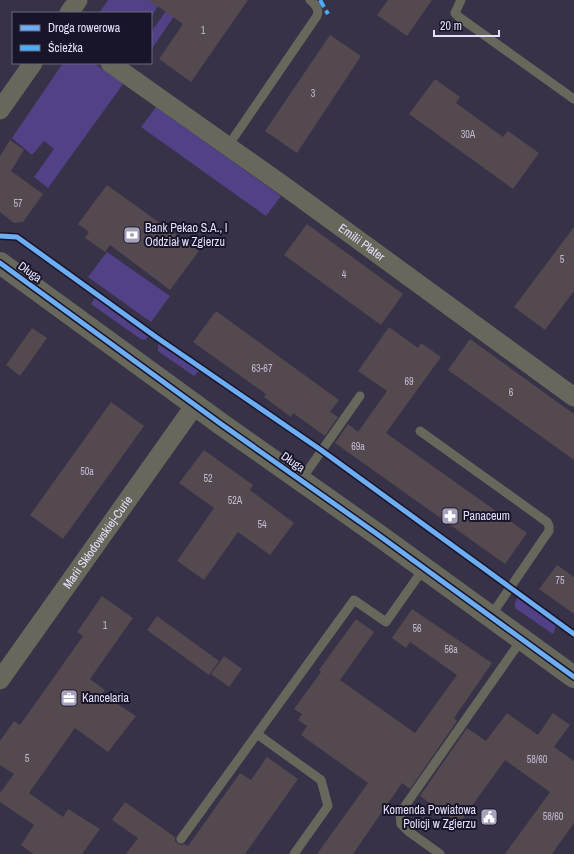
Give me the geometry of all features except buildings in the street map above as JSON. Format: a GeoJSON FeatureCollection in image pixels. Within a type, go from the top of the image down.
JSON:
{"type":"FeatureCollection","features":[{"type":"Feature","properties":{"kind":"street"},"geometry":{"type":"LineString","coordinates":[[70,12],[78,0]]}},
{"type":"Feature","properties":{"kind":"street"},"geometry":{"type":"LineString","coordinates":[[0,110],[32,64]]}},
{"type":"Feature","properties":{"kind":"street","name":"Emilii Plater"},"geometry":{"type":"LineString","coordinates":[[111,64],[424,286],[574,397]]}},
{"type":"Feature","properties":{"kind":"street","name":"Długa"},"geometry":{"type":"LineString","coordinates":[[0,263],[195,405],[522,639],[573,673]]}},
{"type":"Feature","properties":{"kind":"street","name":"Marii Skłodowskiej-Curie"},"geometry":{"type":"LineString","coordinates":[[0,680],[195,405]]}},
{"type":"Feature","properties":{"kind":"lane"},"geometry":{"type":"LineString","coordinates":[[228,146],[318,16],[319,13],[317,8],[310,0]]}},
{"type":"Feature","properties":{"kind":"lane"},"geometry":{"type":"LineString","coordinates":[[461,0],[456,13],[459,17],[574,99]]}},
{"type":"Feature","properties":{"kind":"lane"},"geometry":{"type":"LineString","coordinates":[[301,480],[360,396]]}},
{"type":"Feature","properties":{"kind":"lane"},"geometry":{"type":"LineString","coordinates":[[420,431],[547,522],[549,526],[542,541],[490,616]]}},
{"type":"Feature","properties":{"kind":"lane"},"geometry":{"type":"LineString","coordinates":[[181,839],[354,600],[386,622],[424,568]]}},
{"type":"Feature","properties":{"kind":"lane"},"geometry":{"type":"LineString","coordinates":[[440,854],[408,831],[401,824],[400,813],[522,639]]}},
{"type":"Feature","properties":{"kind":"lane"},"geometry":{"type":"LineString","coordinates":[[258,734],[321,780],[328,806],[294,854]]}},
{"type":"Feature","properties":{"kind":"shaded area"},"geometry":{"type":"Polygon","coordinates":[[[108,0],[149,0],[158,6],[152,15],[152,12],[100,12],[108,0]]]}},
{"type":"Feature","properties":{"kind":"shaded area"},"geometry":{"type":"Polygon","coordinates":[[[174,0],[185,0],[152,49],[152,31],[174,0]]]}},
{"type":"Feature","properties":{"kind":"shaded area"},"geometry":{"type":"Polygon","coordinates":[[[62,64],[95,64],[123,84],[48,188],[34,177],[54,149],[44,141],[32,155],[12,138],[62,64]]]}},
{"type":"Feature","properties":{"kind":"shaded area"},"geometry":{"type":"Polygon","coordinates":[[[156,107],[281,196],[266,216],[141,127],[156,107]]]}},
{"type":"Feature","properties":{"kind":"shaded area"},"geometry":{"type":"Polygon","coordinates":[[[107,252],[170,296],[151,322],[88,277],[107,252]]]}},
{"type":"Feature","properties":{"kind":"shaded area"},"geometry":{"type":"Polygon","coordinates":[[[95,298],[148,337],[142,340],[91,304],[95,298]]]}},
{"type":"Feature","properties":{"kind":"shaded area"},"geometry":{"type":"Polygon","coordinates":[[[158,344],[199,371],[194,376],[158,351],[158,344]]]}},
{"type":"Feature","properties":{"kind":"shaded area"},"geometry":{"type":"Polygon","coordinates":[[[517,598],[556,626],[553,634],[515,608],[517,598]]]}},
{"type":"Feature","properties":{"kind":"marked path"},"geometry":{"type":"LineString","coordinates":[[320,0],[328,14]]}},
{"type":"Feature","properties":{"kind":"cycle path"},"geometry":{"type":"LineString","coordinates":[[0,236],[17,237],[156,337],[321,450],[574,634]]}},
{"type":"Feature","properties":{"kind":"cycle path"},"geometry":{"type":"LineString","coordinates":[[0,263],[221,424],[377,534],[574,677]]}},
{"type":"Feature","properties":{"kind":"place","name":"Bank Pekao S.A., I Oddział w Zgierzu"},"geometry":{"type":"Point","coordinates":[132,235]}},
{"type":"Feature","properties":{"kind":"place","name":"Panaceum"},"geometry":{"type":"Point","coordinates":[450,516]}},
{"type":"Feature","properties":{"kind":"place","name":"Kancelaria"},"geometry":{"type":"Point","coordinates":[69,698]}},
{"type":"Feature","properties":{"kind":"place","name":"Komenda Powiatowa Policji w Zgierzu"},"geometry":{"type":"Point","coordinates":[489,817]}}]}
